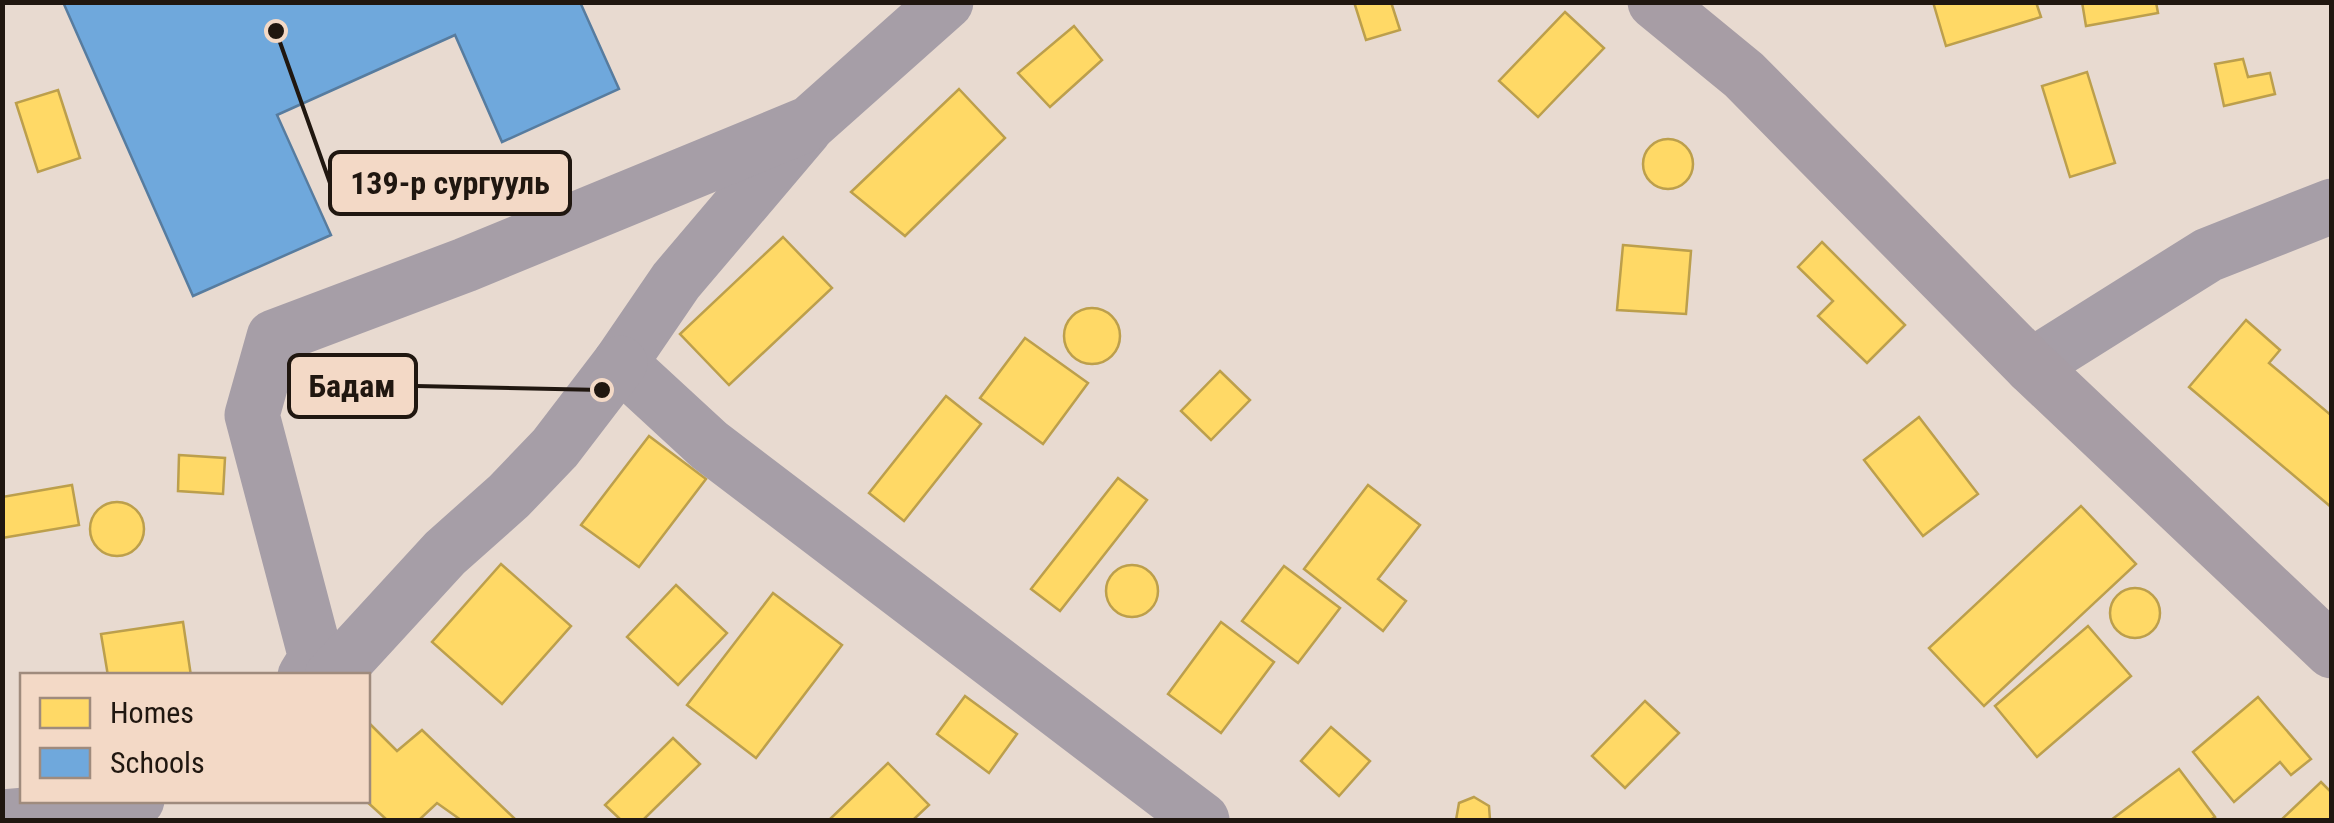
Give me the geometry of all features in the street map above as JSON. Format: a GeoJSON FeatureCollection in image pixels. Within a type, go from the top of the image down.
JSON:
{"type":"FeatureCollection","features":[{"type":"Feature","properties":{"kind":"main road"},"geometry":{"type":"LineString","coordinates":[[1654,2],[1744,75],[2031,366],[2332,651]]}},
{"type":"Feature","properties":{"kind":"street"},"geometry":{"type":"LineString","coordinates":[[335,673],[445,553],[509,496],[554,448],[620,363],[676,281],[810,123],[946,2]]}},
{"type":"Feature","properties":{"kind":"street"},"geometry":{"type":"LineString","coordinates":[[307,673],[316,658],[252,415],[274,337],[466,265],[810,123]]}},
{"type":"Feature","properties":{"kind":"street"},"geometry":{"type":"LineString","coordinates":[[2031,366],[2208,256],[2332,206]]}},
{"type":"Feature","properties":{"kind":"street"},"geometry":{"type":"LineString","coordinates":[[620,363],[709,445],[1202,820]]}},
{"type":"Feature","properties":{"kind":"street"},"geometry":{"type":"LineString","coordinates":[[2,817],[125,809]]}},
{"type":"Feature","properties":{"kind":"building: Homes"},"geometry":{"type":"Polygon","coordinates":[[[1354,2],[1391,2],[1400,30],[1366,40],[1354,2]]]}},
{"type":"Feature","properties":{"kind":"building: Homes"},"geometry":{"type":"Polygon","coordinates":[[[1933,2],[2036,2],[2041,17],[1946,46],[1933,2]]]}},
{"type":"Feature","properties":{"kind":"building: Homes"},"geometry":{"type":"Polygon","coordinates":[[[2082,2],[2156,2],[2158,13],[2086,26],[2082,2]]]}},
{"type":"Feature","properties":{"kind":"building: Homes"},"geometry":{"type":"Polygon","coordinates":[[[1565,12],[1604,48],[1538,117],[1499,81],[1565,12]]]}},
{"type":"Feature","properties":{"kind":"building: Homes"},"geometry":{"type":"Polygon","coordinates":[[[1074,26],[1102,60],[1050,107],[1018,73],[1074,26]]]}},
{"type":"Feature","properties":{"kind":"building: Homes"},"geometry":{"type":"Polygon","coordinates":[[[2243,59],[2248,77],[2270,73],[2275,94],[2224,106],[2215,64],[2243,59]]]}},
{"type":"Feature","properties":{"kind":"building: Homes"},"geometry":{"type":"Polygon","coordinates":[[[2087,72],[2115,163],[2070,177],[2042,86],[2087,72]]]}},
{"type":"Feature","properties":{"kind":"building: Homes"},"geometry":{"type":"Polygon","coordinates":[[[959,89],[1005,138],[905,236],[851,192],[959,89]]]}},
{"type":"Feature","properties":{"kind":"building: Homes"},"geometry":{"type":"Polygon","coordinates":[[[58,90],[80,158],[38,172],[16,103],[58,90]]]}},
{"type":"Feature","properties":{"kind":"building: Homes"},"geometry":{"type":"Polygon","coordinates":[[[1668,139],[1686,146],[1693,164],[1686,182],[1668,189],[1650,182],[1643,164],[1650,146],[1668,139]]]}},
{"type":"Feature","properties":{"kind":"building: Homes"},"geometry":{"type":"Polygon","coordinates":[[[783,237],[832,288],[729,385],[680,334],[783,237]]]}},
{"type":"Feature","properties":{"kind":"building: Homes"},"geometry":{"type":"Polygon","coordinates":[[[1822,242],[1905,325],[1867,363],[1818,316],[1833,301],[1798,267],[1822,242]]]}},
{"type":"Feature","properties":{"kind":"building: Homes"},"geometry":{"type":"Polygon","coordinates":[[[1623,245],[1691,251],[1686,314],[1617,310],[1623,245]]]}},
{"type":"Feature","properties":{"kind":"building: Homes"},"geometry":{"type":"Polygon","coordinates":[[[1092,308],[1112,316],[1120,336],[1112,356],[1092,364],[1072,356],[1064,336],[1072,316],[1092,308]]]}},
{"type":"Feature","properties":{"kind":"building: Homes"},"geometry":{"type":"Polygon","coordinates":[[[2246,320],[2280,350],[2269,363],[2332,416],[2331,507],[2189,387],[2246,320]]]}},
{"type":"Feature","properties":{"kind":"building: Homes"},"geometry":{"type":"Polygon","coordinates":[[[1025,338],[1088,383],[1043,444],[980,398],[1025,338]]]}},
{"type":"Feature","properties":{"kind":"building: Homes"},"geometry":{"type":"Polygon","coordinates":[[[1220,371],[1250,400],[1211,440],[1181,411],[1220,371]]]}},
{"type":"Feature","properties":{"kind":"building: Homes"},"geometry":{"type":"Polygon","coordinates":[[[946,396],[981,424],[904,521],[869,493],[946,396]]]}},
{"type":"Feature","properties":{"kind":"building: Homes"},"geometry":{"type":"Polygon","coordinates":[[[1919,417],[1978,494],[1923,536],[1864,460],[1919,417]]]}},
{"type":"Feature","properties":{"kind":"building: Homes"},"geometry":{"type":"Polygon","coordinates":[[[649,436],[706,479],[639,567],[581,525],[649,436]]]}},
{"type":"Feature","properties":{"kind":"building: Homes"},"geometry":{"type":"Polygon","coordinates":[[[179,455],[225,458],[223,494],[178,491],[179,455]]]}},
{"type":"Feature","properties":{"kind":"building: Homes"},"geometry":{"type":"Polygon","coordinates":[[[1118,478],[1147,500],[1060,611],[1031,589],[1118,478]]]}},
{"type":"Feature","properties":{"kind":"building: Homes"},"geometry":{"type":"Polygon","coordinates":[[[72,485],[79,525],[2,538],[2,497],[72,485]]]}},
{"type":"Feature","properties":{"kind":"building: Homes"},"geometry":{"type":"Polygon","coordinates":[[[1368,485],[1420,525],[1378,579],[1406,601],[1383,631],[1304,569],[1368,485]]]}},
{"type":"Feature","properties":{"kind":"building: Homes"},"geometry":{"type":"Polygon","coordinates":[[[117,502],[136,510],[144,529],[136,548],[117,556],[98,548],[90,529],[98,510],[117,502]]]}},
{"type":"Feature","properties":{"kind":"building: Homes"},"geometry":{"type":"Polygon","coordinates":[[[2081,506],[2136,564],[1984,706],[1929,648],[2081,506]]]}},
{"type":"Feature","properties":{"kind":"building: Homes"},"geometry":{"type":"Polygon","coordinates":[[[501,564],[571,626],[502,704],[432,642],[501,564]]]}},
{"type":"Feature","properties":{"kind":"building: Homes"},"geometry":{"type":"Polygon","coordinates":[[[1132,565],[1150,573],[1158,591],[1150,609],[1132,617],[1114,609],[1106,591],[1114,573],[1132,565]]]}},
{"type":"Feature","properties":{"kind":"building: Homes"},"geometry":{"type":"Polygon","coordinates":[[[1284,566],[1340,608],[1298,663],[1242,621],[1284,566]]]}},
{"type":"Feature","properties":{"kind":"building: Homes"},"geometry":{"type":"Polygon","coordinates":[[[676,585],[727,633],[678,685],[627,637],[676,585]]]}},
{"type":"Feature","properties":{"kind":"building: Homes"},"geometry":{"type":"Polygon","coordinates":[[[2135,588],[2153,595],[2160,613],[2153,631],[2135,638],[2117,631],[2110,613],[2117,595],[2135,588]]]}},
{"type":"Feature","properties":{"kind":"building: Homes"},"geometry":{"type":"Polygon","coordinates":[[[773,593],[842,645],[756,758],[687,705],[773,593]]]}},
{"type":"Feature","properties":{"kind":"building: Homes"},"geometry":{"type":"Polygon","coordinates":[[[183,622],[191,673],[108,673],[101,634],[183,622]]]}},
{"type":"Feature","properties":{"kind":"building: Homes"},"geometry":{"type":"Polygon","coordinates":[[[1221,622],[1274,662],[1221,733],[1168,694],[1221,622]]]}},
{"type":"Feature","properties":{"kind":"building: Homes"},"geometry":{"type":"Polygon","coordinates":[[[2088,626],[2131,676],[2037,757],[1995,706],[2088,626]]]}},
{"type":"Feature","properties":{"kind":"building: Homes"},"geometry":{"type":"Polygon","coordinates":[[[965,696],[1017,734],[989,773],[937,734],[965,696]]]}},
{"type":"Feature","properties":{"kind":"building: Homes"},"geometry":{"type":"Polygon","coordinates":[[[2258,697],[2311,759],[2291,775],[2280,762],[2234,802],[2193,752],[2258,697]]]}},
{"type":"Feature","properties":{"kind":"building: Homes"},"geometry":{"type":"Polygon","coordinates":[[[1645,701],[1679,733],[1625,788],[1592,756],[1645,701]]]}},
{"type":"Feature","properties":{"kind":"building: Homes"},"geometry":{"type":"Polygon","coordinates":[[[370,724],[397,751],[422,730],[516,820],[461,820],[437,803],[419,820],[387,820],[368,803],[370,724]]]}},
{"type":"Feature","properties":{"kind":"building: Homes"},"geometry":{"type":"Polygon","coordinates":[[[1331,727],[1370,761],[1339,796],[1301,761],[1331,727]]]}},
{"type":"Feature","properties":{"kind":"building: Homes"},"geometry":{"type":"Polygon","coordinates":[[[673,738],[700,764],[643,820],[621,820],[605,805],[673,738]]]}},
{"type":"Feature","properties":{"kind":"building: Homes"},"geometry":{"type":"Polygon","coordinates":[[[888,763],[929,805],[913,820],[829,820],[888,763]]]}},
{"type":"Feature","properties":{"kind":"building: Homes"},"geometry":{"type":"Polygon","coordinates":[[[2179,769],[2215,817],[2111,820],[2179,769]]]}},
{"type":"Feature","properties":{"kind":"building: Homes"},"geometry":{"type":"Polygon","coordinates":[[[2321,782],[2332,793],[2332,820],[2281,820],[2321,782]]]}},
{"type":"Feature","properties":{"kind":"building: Homes"},"geometry":{"type":"Polygon","coordinates":[[[1474,797],[1489,806],[1490,820],[1456,820],[1459,803],[1474,797]]]}},
{"type":"Feature","properties":{"kind":"building: Schools"},"geometry":{"type":"Polygon","coordinates":[[[63,2],[580,2],[619,89],[502,142],[455,35],[277,115],[331,235],[193,296],[63,2]]]}},
{"type":"Feature","properties":{"kind":"place","name":"139-р сургууль"},"geometry":{"type":"Point","coordinates":[276,31]}},
{"type":"Feature","properties":{"kind":"place","name":"Бадам"},"geometry":{"type":"Point","coordinates":[602,390]}}]}
